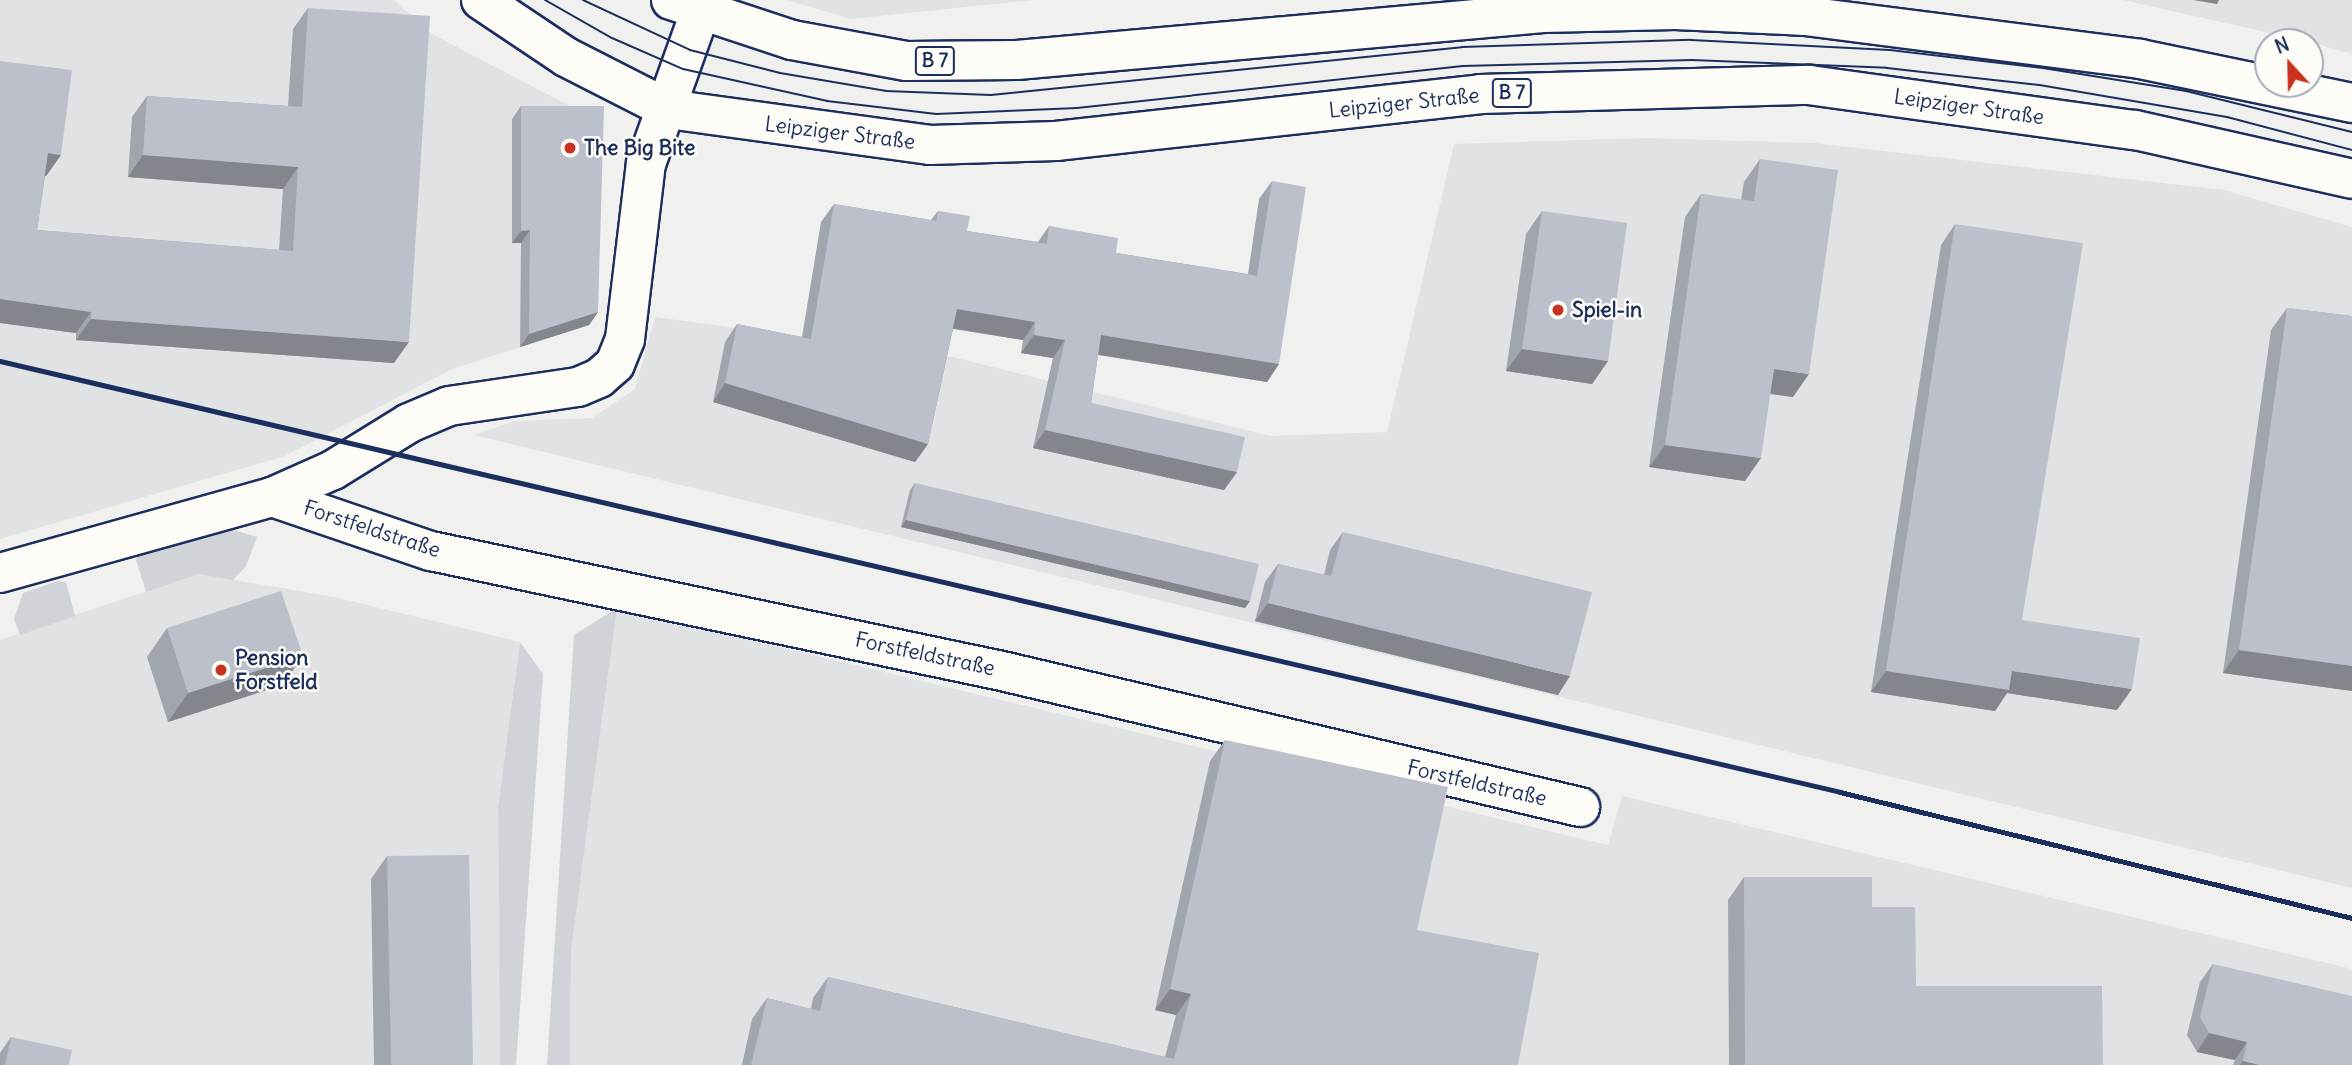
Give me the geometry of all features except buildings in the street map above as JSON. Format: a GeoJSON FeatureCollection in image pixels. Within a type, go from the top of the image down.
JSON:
{"type":"FeatureCollection","features":[{"type":"Feature","properties":{"kind":"main road","name":"Leipziger Straße"},"geometry":{"type":"LineString","coordinates":[[481,0],[566,57],[668,109],[930,145],[1056,141],[1481,94],[1809,85],[2135,130],[2352,179]]}},
{"type":"Feature","properties":{"kind":"main road","name":"Forstfeldstraße"},"geometry":{"type":"LineString","coordinates":[[0,573],[272,497],[333,470],[409,423],[449,406],[578,387],[599,378],[615,364],[625,339],[646,164],[668,109],[686,6]]}},
{"type":"Feature","properties":{"kind":"main road","name":"B 7"},"geometry":{"type":"LineString","coordinates":[[686,6],[792,40],[906,61],[1017,60],[1543,13],[1675,10],[1805,16],[2140,59],[2352,103]]}},
{"type":"Feature","properties":{"kind":"main road","name":"Forstfeldstraße"},"geometry":{"type":"LineString","coordinates":[[272,497],[430,551],[1002,671],[1580,807]]}},
{"type":"Feature","properties":{"kind":"shaded area"},"geometry":{"type":"Polygon","coordinates":[[[0,0],[394,0],[432,34],[595,119],[589,325],[452,369],[285,456],[0,539],[0,0]]]}},
{"type":"Feature","properties":{"kind":"shaded area"},"geometry":{"type":"Polygon","coordinates":[[[787,0],[1032,0],[851,19],[787,0]]]}},
{"type":"Feature","properties":{"kind":"shaded area"},"geometry":{"type":"Polygon","coordinates":[[[2123,0],[2352,0],[2352,54],[2324,46],[2324,28],[2254,29],[2123,0]]]}},
{"type":"Feature","properties":{"kind":"shaded area"},"geometry":{"type":"Polygon","coordinates":[[[1646,138],[1814,143],[2224,190],[2352,227],[2352,888],[474,435],[515,421],[592,418],[635,389],[655,317],[953,357],[1270,436],[1387,432],[1454,144],[1646,138]]]}},
{"type":"Feature","properties":{"kind":"shaded area"},"geometry":{"type":"Polygon","coordinates":[[[230,529],[257,537],[246,566],[233,580],[199,574],[146,592],[136,560],[138,555],[230,529]]]}},
{"type":"Feature","properties":{"kind":"shaded area"},"geometry":{"type":"Polygon","coordinates":[[[199,574],[334,597],[520,642],[498,807],[500,1065],[0,1065],[0,640],[199,574]]]}},
{"type":"Feature","properties":{"kind":"shaded area"},"geometry":{"type":"Polygon","coordinates":[[[58,581],[66,582],[75,616],[20,635],[14,619],[23,593],[58,581]]]}},
{"type":"Feature","properties":{"kind":"shaded area"},"geometry":{"type":"Polygon","coordinates":[[[617,608],[1608,845],[1622,796],[2352,969],[2352,1065],[570,1065],[571,951],[617,608]]]}},
{"type":"Feature","properties":{"kind":"shaded area"},"geometry":{"type":"Polygon","coordinates":[[[617,608],[571,951],[570,1065],[547,1065],[574,635],[617,608]]]}},
{"type":"Feature","properties":{"kind":"shaded area"},"geometry":{"type":"Polygon","coordinates":[[[520,642],[543,674],[516,1065],[500,1065],[498,807],[520,642]]]}},
{"type":"Feature","properties":{"kind":"tram line"},"geometry":{"type":"LineString","coordinates":[[545,0],[612,38],[683,69],[827,101],[936,114],[1077,108],[1463,66],[1692,60],[1887,68],[2039,85],[2227,117],[2352,150]]}},
{"type":"Feature","properties":{"kind":"tram line"},"geometry":{"type":"LineString","coordinates":[[583,0],[690,50],[780,73],[886,91],[991,95],[1462,47],[1691,40],[1890,50],[2043,68],[2186,91],[2352,132]]}},
{"type":"Feature","properties":{"kind":"railway"},"geometry":{"type":"LineString","coordinates":[[0,361],[1840,792],[2352,918]]}},
{"type":"Feature","properties":{"kind":"place","name":"The Big Bite"},"geometry":{"type":"Point","coordinates":[570,148]}},
{"type":"Feature","properties":{"kind":"place","name":"Spiel-in"},"geometry":{"type":"Point","coordinates":[1558,310]}},
{"type":"Feature","properties":{"kind":"place","name":"Pension Forstfeld"},"geometry":{"type":"Point","coordinates":[221,670]}}]}
